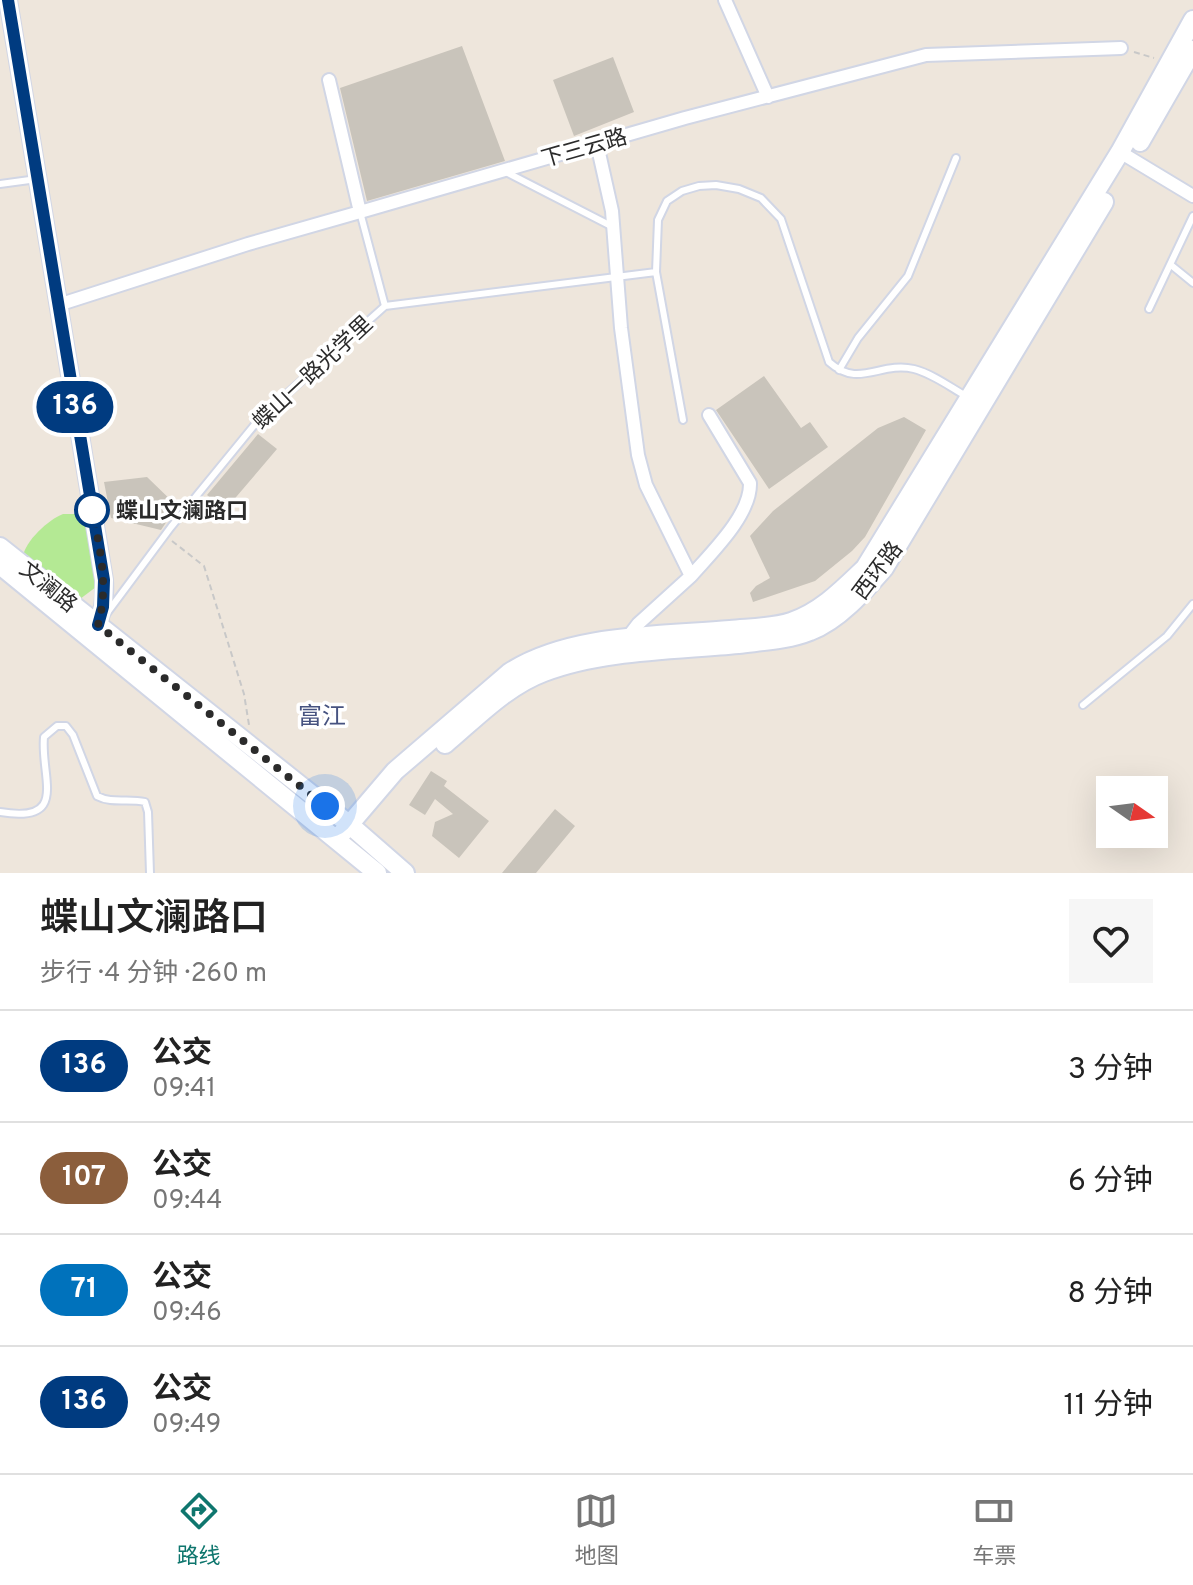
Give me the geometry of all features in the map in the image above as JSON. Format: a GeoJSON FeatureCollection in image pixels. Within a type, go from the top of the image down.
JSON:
{"type":"FeatureCollection","features":[{"type":"Feature","properties":{"kind":"main road"},"geometry":{"type":"LineString","coordinates":[[1182,69],[1190,26]]}},
{"type":"Feature","properties":{"kind":"main road","name":"西环路"},"geometry":{"type":"LineString","coordinates":[[348,836],[406,776],[526,680],[555,668],[624,648],[792,621],[832,600],[865,568],[969,398],[1193,50]]}},
{"type":"Feature","properties":{"kind":"main road","name":"西环路"},"geometry":{"type":"LineString","coordinates":[[624,648],[765,641],[811,631],[854,602],[884,568],[1125,155]]}},
{"type":"Feature","properties":{"kind":"main road","name":"文澜路"},"geometry":{"type":"LineString","coordinates":[[0,547],[93,631]]}},
{"type":"Feature","properties":{"kind":"main road","name":"文澜路"},"geometry":{"type":"LineString","coordinates":[[0,565],[93,631]]}},
{"type":"Feature","properties":{"kind":"main road"},"geometry":{"type":"LineString","coordinates":[[93,631],[253,748],[348,836],[377,873]]}},
{"type":"Feature","properties":{"kind":"main road"},"geometry":{"type":"LineString","coordinates":[[93,631],[348,836],[405,873]]}},
{"type":"Feature","properties":{"kind":"street"},"geometry":{"type":"LineString","coordinates":[[8,0],[104,580],[103,607],[93,631]]}},
{"type":"Feature","properties":{"kind":"street"},"geometry":{"type":"LineString","coordinates":[[725,0],[768,97]]}},
{"type":"Feature","properties":{"kind":"street","name":"下三云路"},"geometry":{"type":"LineString","coordinates":[[58,305],[248,244],[597,144],[926,55],[1121,48]]}},
{"type":"Feature","properties":{"kind":"street"},"geometry":{"type":"LineString","coordinates":[[329,80],[360,212]]}},
{"type":"Feature","properties":{"kind":"street"},"geometry":{"type":"LineString","coordinates":[[597,144],[606,176],[613,227],[638,455],[646,485],[691,576]]}},
{"type":"Feature","properties":{"kind":"street"},"geometry":{"type":"LineString","coordinates":[[1125,155],[1193,196]]}},
{"type":"Feature","properties":{"kind":"street"},"geometry":{"type":"LineString","coordinates":[[624,648],[638,624],[691,576],[728,532],[750,492],[750,483],[709,415]]}},
{"type":"Feature","properties":{"kind":"lane"},"geometry":{"type":"LineString","coordinates":[[839,370],[847,352],[908,276],[956,158]]}},
{"type":"Feature","properties":{"kind":"lane"},"geometry":{"type":"LineString","coordinates":[[503,171],[613,227]]}},
{"type":"Feature","properties":{"kind":"lane"},"geometry":{"type":"LineString","coordinates":[[0,184],[37,179]]}},
{"type":"Feature","properties":{"kind":"lane"},"geometry":{"type":"LineString","coordinates":[[683,420],[656,272],[658,220],[667,201],[682,191],[707,185],[739,189],[761,198],[781,219],[829,362],[849,375],[897,367],[916,369],[969,398]]}},
{"type":"Feature","properties":{"kind":"lane"},"geometry":{"type":"LineString","coordinates":[[360,212],[385,306]]}},
{"type":"Feature","properties":{"kind":"lane"},"geometry":{"type":"LineString","coordinates":[[1149,309],[1193,216]]}},
{"type":"Feature","properties":{"kind":"lane"},"geometry":{"type":"LineString","coordinates":[[1171,265],[1193,283]]}},
{"type":"Feature","properties":{"kind":"lane","name":"蝶山一路光学里"},"geometry":{"type":"LineString","coordinates":[[93,631],[165,535],[261,417],[385,306],[656,272]]}},
{"type":"Feature","properties":{"kind":"lane"},"geometry":{"type":"LineString","coordinates":[[1083,705],[1167,636],[1193,604]]}},
{"type":"Feature","properties":{"kind":"lane"},"geometry":{"type":"LineString","coordinates":[[0,812],[31,812],[45,804],[49,793],[44,737],[57,726],[66,726],[73,735],[97,796],[108,802],[132,799],[145,802],[150,873]]}},
{"type":"Feature","properties":{"kind":"path"},"geometry":{"type":"LineString","coordinates":[[1121,48],[1182,69]]}},
{"type":"Feature","properties":{"kind":"path"},"geometry":{"type":"LineString","coordinates":[[165,535],[204,566],[244,694],[253,748]]}},
{"type":"Feature","properties":{"kind":"green space"},"geometry":{"type":"Polygon","coordinates":[[[63,514],[82,514],[85,518],[99,580],[96,587],[80,599],[74,598],[23,557],[38,532],[63,514]]]}},
{"type":"Feature","properties":{"kind":"building"},"geometry":{"type":"Polygon","coordinates":[[[462,46],[505,161],[367,201],[340,88],[462,46]]]}},
{"type":"Feature","properties":{"kind":"building"},"geometry":{"type":"Polygon","coordinates":[[[613,57],[634,112],[574,136],[553,80],[613,57]]]}},
{"type":"Feature","properties":{"kind":"building"},"geometry":{"type":"Polygon","coordinates":[[[764,376],[801,428],[810,422],[828,447],[769,489],[716,410],[764,376]]]}},
{"type":"Feature","properties":{"kind":"building"},"geometry":{"type":"Polygon","coordinates":[[[904,417],[926,430],[865,537],[815,581],[753,602],[750,593],[770,578],[750,536],[773,511],[878,428],[904,417]]]}},
{"type":"Feature","properties":{"kind":"building"},"geometry":{"type":"Polygon","coordinates":[[[258,434],[277,449],[225,510],[207,495],[258,434]]]}},
{"type":"Feature","properties":{"kind":"building"},"geometry":{"type":"Polygon","coordinates":[[[147,477],[177,506],[161,530],[111,518],[104,482],[147,477]]]}},
{"type":"Feature","properties":{"kind":"building"},"geometry":{"type":"Polygon","coordinates":[[[431,771],[447,781],[444,786],[489,821],[459,858],[432,836],[435,822],[453,814],[435,799],[425,815],[409,805],[431,771]]]}},
{"type":"Feature","properties":{"kind":"building"},"geometry":{"type":"Polygon","coordinates":[[[555,809],[575,826],[536,873],[502,873],[555,809]]]}},
{"type":"Feature","properties":{"kind":"bus line","name":"136"},"geometry":{"type":"LineString","coordinates":[[8,0],[104,580],[103,607],[98,625]]}},
{"type":"Feature","properties":{"kind":"place","name":"蝶山文澜路口"},"geometry":{"type":"Point","coordinates":[92,510]}},
{"type":"Feature","properties":{"kind":"district","name":"富江"},"geometry":{"type":"Point","coordinates":[322,716]}},
{"type":"Feature","properties":{"kind":"route"},"geometry":{"type":"LineString","coordinates":[[92,510],[104,587],[98,625],[325,806]]}}]}
